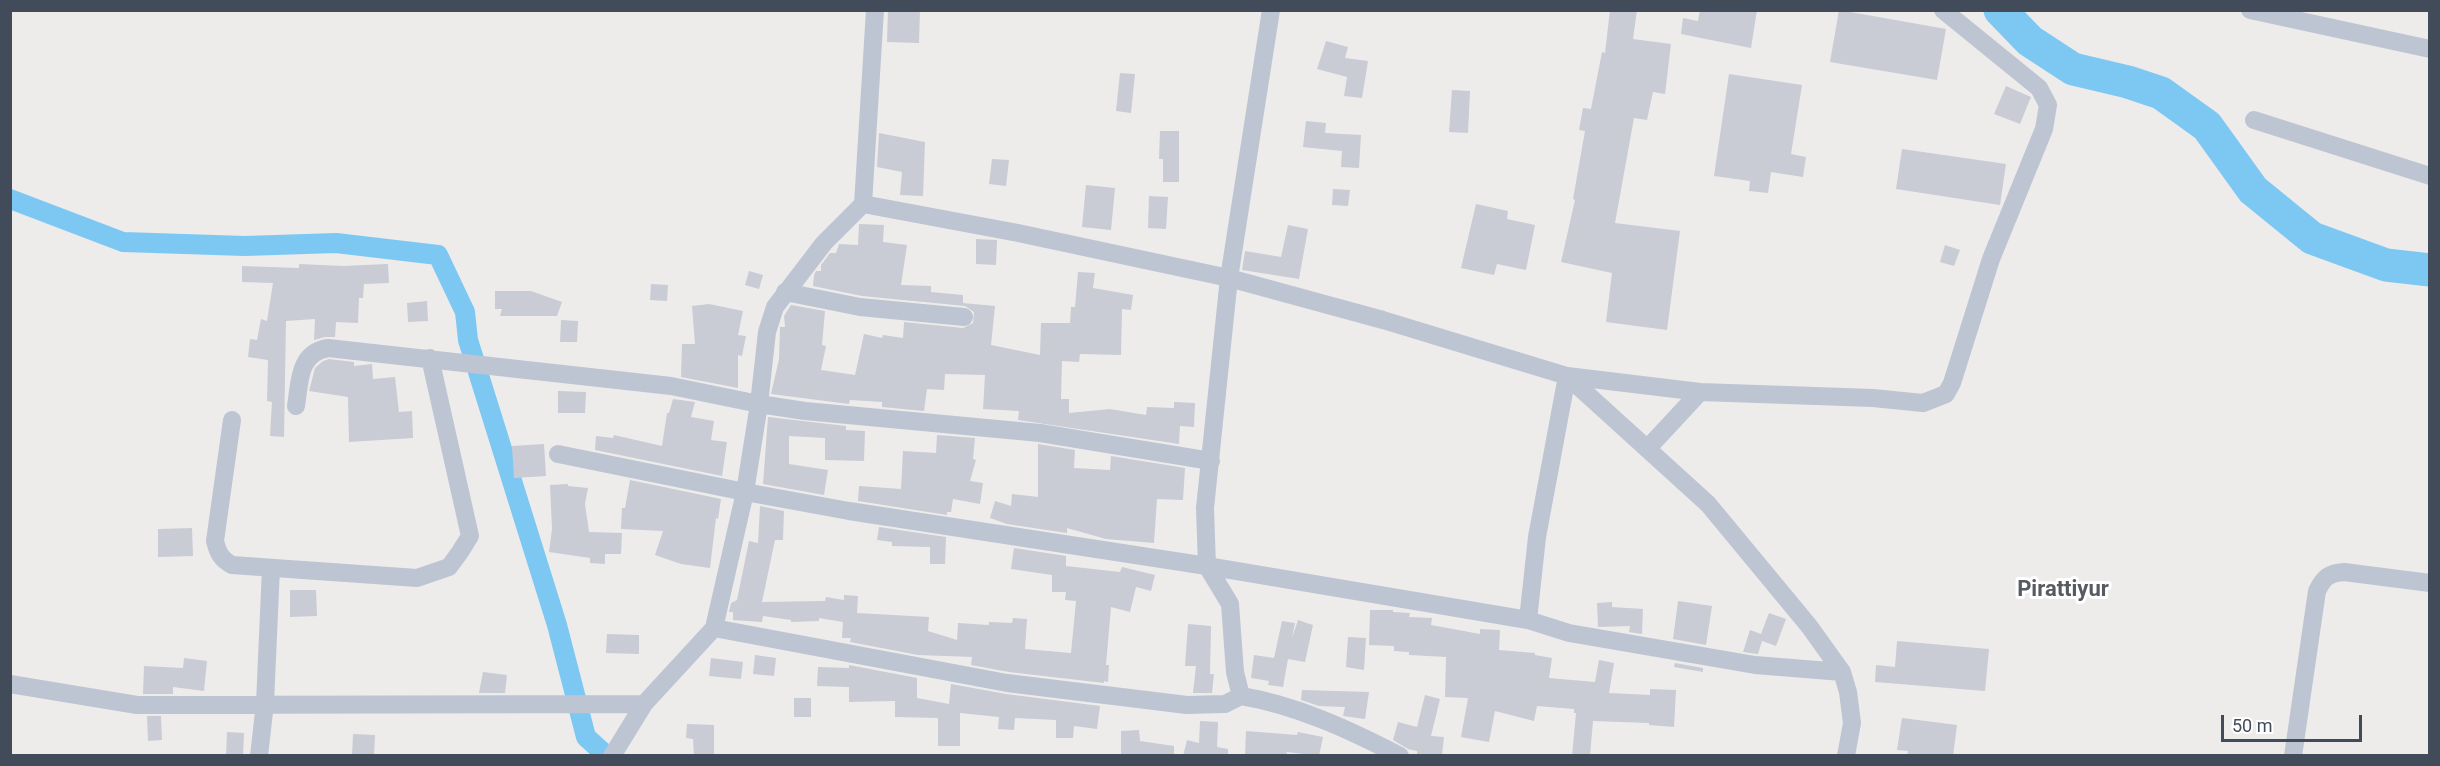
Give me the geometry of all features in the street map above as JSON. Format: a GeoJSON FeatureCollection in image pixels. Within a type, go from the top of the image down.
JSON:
{"type":"FeatureCollection","features":[{"type":"Feature","properties":{"kind":"street"},"geometry":{"type":"LineString","coordinates":[[615,752],[644,704],[714,628],[745,492],[759,404],[767,332],[775,307],[824,243],[863,204],[875,10]]}},
{"type":"Feature","properties":{"kind":"street"},"geometry":{"type":"LineString","coordinates":[[1241,696],[1235,672],[1230,604],[1207,566],[1205,508],[1229,278],[1271,10]]}},
{"type":"Feature","properties":{"kind":"street"},"geometry":{"type":"LineString","coordinates":[[863,204],[1018,233],[1229,278],[1383,320],[1567,376],[1700,392],[1873,398],[1923,403],[1946,394],[1952,382],[1991,259],[2044,129],[2048,105],[2039,88],[1943,10]]}},
{"type":"Feature","properties":{"kind":"street"},"geometry":{"type":"LineString","coordinates":[[2250,10],[2430,49]]}},
{"type":"Feature","properties":{"kind":"street"},"geometry":{"type":"LineString","coordinates":[[2254,120],[2430,176]]}},
{"type":"Feature","properties":{"kind":"street"},"geometry":{"type":"LineString","coordinates":[[785,292],[860,307],[964,317]]}},
{"type":"Feature","properties":{"kind":"street"},"geometry":{"type":"LineString","coordinates":[[296,406],[303,367],[308,357],[316,350],[328,348],[462,361],[671,386],[805,411],[1040,433],[1211,461]]}},
{"type":"Feature","properties":{"kind":"street"},"geometry":{"type":"LineString","coordinates":[[232,420],[215,541],[217,552],[223,560],[232,565],[417,578],[448,567],[470,536],[430,358]]}},
{"type":"Feature","properties":{"kind":"street"},"geometry":{"type":"LineString","coordinates":[[1567,376],[1708,504],[1809,626],[1842,672],[1848,692],[1852,723],[1846,756]]}},
{"type":"Feature","properties":{"kind":"street"},"geometry":{"type":"LineString","coordinates":[[1528,620],[1537,537],[1567,376]]}},
{"type":"Feature","properties":{"kind":"street"},"geometry":{"type":"LineString","coordinates":[[1647,449],[1700,392]]}},
{"type":"Feature","properties":{"kind":"street"},"geometry":{"type":"LineString","coordinates":[[558,454],[745,492],[1528,620],[1569,633],[1755,665],[1842,672]]}},
{"type":"Feature","properties":{"kind":"street"},"geometry":{"type":"LineString","coordinates":[[259,756],[265,703],[271,568]]}},
{"type":"Feature","properties":{"kind":"street"},"geometry":{"type":"LineString","coordinates":[[2293,756],[2317,591],[2323,579],[2332,573],[2344,572],[2430,583]]}},
{"type":"Feature","properties":{"kind":"street"},"geometry":{"type":"LineString","coordinates":[[714,628],[1007,683],[1187,705],[1225,704],[1241,696],[1259,699],[1345,728],[1400,756]]}},
{"type":"Feature","properties":{"kind":"street"},"geometry":{"type":"LineString","coordinates":[[10,684],[138,705],[644,704]]}},
{"type":"Feature","properties":{"kind":"building"},"geometry":{"type":"Polygon","coordinates":[[[888,10],[920,10],[919,43],[887,42],[888,10]]]}},
{"type":"Feature","properties":{"kind":"building"},"geometry":{"type":"Polygon","coordinates":[[[1610,10],[1637,10],[1633,39],[1671,44],[1665,94],[1653,92],[1647,120],[1634,118],[1615,223],[1680,231],[1667,330],[1606,322],[1612,273],[1561,262],[1575,200],[1573,199],[1585,131],[1579,130],[1583,108],[1591,109],[1602,52],[1605,53],[1610,10]]]}},
{"type":"Feature","properties":{"kind":"building"},"geometry":{"type":"Polygon","coordinates":[[[1700,10],[1757,10],[1751,48],[1681,34],[1683,18],[1698,21],[1700,10]]]}},
{"type":"Feature","properties":{"kind":"building"},"geometry":{"type":"Polygon","coordinates":[[[1839,10],[1946,29],[1937,80],[1830,62],[1839,10]]]}},
{"type":"Feature","properties":{"kind":"building"},"geometry":{"type":"Polygon","coordinates":[[[1326,41],[1348,47],[1345,58],[1368,61],[1362,98],[1344,96],[1347,77],[1317,69],[1326,41]]]}},
{"type":"Feature","properties":{"kind":"building"},"geometry":{"type":"Polygon","coordinates":[[[1120,73],[1135,74],[1131,113],[1116,111],[1120,73]]]}},
{"type":"Feature","properties":{"kind":"building"},"geometry":{"type":"Polygon","coordinates":[[[1729,74],[1802,85],[1791,154],[1806,157],[1803,177],[1771,172],[1768,193],[1749,191],[1750,181],[1714,176],[1729,74]]]}},
{"type":"Feature","properties":{"kind":"building"},"geometry":{"type":"Polygon","coordinates":[[[2006,86],[2031,97],[2020,124],[1994,114],[2006,86]]]}},
{"type":"Feature","properties":{"kind":"building"},"geometry":{"type":"Polygon","coordinates":[[[1452,90],[1470,91],[1468,133],[1449,132],[1452,90]]]}},
{"type":"Feature","properties":{"kind":"building"},"geometry":{"type":"Polygon","coordinates":[[[1306,121],[1326,123],[1325,133],[1361,135],[1359,168],[1341,167],[1342,151],[1303,147],[1306,121]]]}},
{"type":"Feature","properties":{"kind":"building"},"geometry":{"type":"Polygon","coordinates":[[[1160,131],[1179,131],[1179,182],[1163,182],[1163,159],[1159,159],[1160,131]]]}},
{"type":"Feature","properties":{"kind":"building"},"geometry":{"type":"Polygon","coordinates":[[[879,133],[925,142],[923,196],[900,195],[902,172],[877,167],[879,133]]]}},
{"type":"Feature","properties":{"kind":"building"},"geometry":{"type":"Polygon","coordinates":[[[1902,149],[2006,164],[2000,205],[1896,189],[1902,149]]]}},
{"type":"Feature","properties":{"kind":"building"},"geometry":{"type":"Polygon","coordinates":[[[992,159],[1009,160],[1006,186],[989,184],[992,159]]]}},
{"type":"Feature","properties":{"kind":"building"},"geometry":{"type":"Polygon","coordinates":[[[1086,185],[1115,188],[1111,230],[1082,227],[1086,185]]]}},
{"type":"Feature","properties":{"kind":"building"},"geometry":{"type":"Polygon","coordinates":[[[1333,189],[1350,190],[1348,206],[1332,205],[1333,189]]]}},
{"type":"Feature","properties":{"kind":"building"},"geometry":{"type":"Polygon","coordinates":[[[1149,196],[1168,197],[1166,229],[1148,228],[1149,196]]]}},
{"type":"Feature","properties":{"kind":"building"},"geometry":{"type":"Polygon","coordinates":[[[1476,204],[1508,211],[1507,219],[1535,225],[1526,270],[1497,264],[1494,275],[1461,268],[1476,204]]]}},
{"type":"Feature","properties":{"kind":"building"},"geometry":{"type":"Polygon","coordinates":[[[859,224],[884,225],[883,242],[907,245],[901,285],[931,286],[931,292],[963,295],[963,303],[995,306],[991,345],[1040,355],[1041,323],[1070,323],[1071,307],[1075,307],[1078,272],[1095,273],[1093,288],[1133,295],[1131,310],[1122,309],[1121,355],[1080,354],[1079,362],[1062,361],[1061,399],[1069,399],[1069,413],[1110,409],[1146,415],[1147,407],[1174,408],[1174,402],[1195,403],[1194,427],[1180,426],[1179,444],[1018,420],[1019,411],[983,409],[985,375],[945,374],[944,390],[927,389],[924,411],[882,407],[882,402],[850,400],[849,404],[771,394],[779,359],[780,327],[785,327],[784,316],[791,305],[825,311],[822,345],[826,346],[821,370],[855,375],[864,334],[882,338],[883,335],[903,338],[904,322],[963,328],[973,323],[974,312],[965,306],[862,296],[813,286],[816,271],[821,271],[821,265],[830,253],[836,253],[839,244],[858,245],[859,224]]]}},
{"type":"Feature","properties":{"kind":"building"},"geometry":{"type":"Polygon","coordinates":[[[1288,225],[1308,229],[1299,279],[1242,270],[1245,251],[1281,257],[1288,225]]]}},
{"type":"Feature","properties":{"kind":"building"},"geometry":{"type":"Polygon","coordinates":[[[976,239],[997,240],[996,265],[976,264],[976,239]]]}},
{"type":"Feature","properties":{"kind":"building"},"geometry":{"type":"Polygon","coordinates":[[[1945,245],[1960,250],[1954,266],[1940,262],[1945,245]]]}},
{"type":"Feature","properties":{"kind":"building"},"geometry":{"type":"Polygon","coordinates":[[[299,264],[343,266],[388,264],[389,283],[364,284],[363,298],[359,298],[358,323],[336,322],[335,337],[314,340],[315,319],[286,321],[284,437],[270,436],[272,402],[267,401],[268,360],[248,357],[250,339],[257,340],[261,319],[267,321],[273,283],[242,282],[242,266],[299,268],[299,264]]]}},
{"type":"Feature","properties":{"kind":"building"},"geometry":{"type":"Polygon","coordinates":[[[749,271],[763,275],[759,289],[745,285],[749,271]]]}},
{"type":"Feature","properties":{"kind":"building"},"geometry":{"type":"Polygon","coordinates":[[[651,284],[668,285],[667,301],[650,300],[651,284]]]}},
{"type":"Feature","properties":{"kind":"building"},"geometry":{"type":"Polygon","coordinates":[[[495,291],[531,291],[562,302],[557,316],[500,316],[502,309],[495,309],[495,291]]]}},
{"type":"Feature","properties":{"kind":"building"},"geometry":{"type":"Polygon","coordinates":[[[427,301],[428,321],[408,322],[407,303],[427,301]]]}},
{"type":"Feature","properties":{"kind":"building"},"geometry":{"type":"Polygon","coordinates":[[[709,304],[743,311],[738,335],[746,336],[742,356],[738,355],[738,388],[681,377],[682,344],[695,344],[692,306],[709,304]]]}},
{"type":"Feature","properties":{"kind":"building"},"geometry":{"type":"Polygon","coordinates":[[[561,320],[578,321],[577,342],[560,342],[561,320]]]}},
{"type":"Feature","properties":{"kind":"building"},"geometry":{"type":"Polygon","coordinates":[[[329,359],[354,362],[354,366],[372,364],[373,379],[395,377],[399,412],[412,411],[413,438],[349,442],[348,397],[309,391],[315,368],[329,359]]]}},
{"type":"Feature","properties":{"kind":"building"},"geometry":{"type":"Polygon","coordinates":[[[558,391],[586,392],[585,413],[558,413],[558,391]]]}},
{"type":"Feature","properties":{"kind":"building"},"geometry":{"type":"Polygon","coordinates":[[[673,399],[695,402],[691,417],[714,421],[711,440],[727,442],[722,476],[595,450],[596,436],[613,438],[614,435],[662,446],[667,413],[669,413],[673,399]]]}},
{"type":"Feature","properties":{"kind":"building"},"geometry":{"type":"Polygon","coordinates":[[[768,417],[846,426],[846,430],[865,431],[864,461],[825,460],[825,438],[789,436],[789,464],[828,470],[824,495],[763,484],[768,417]]]}},
{"type":"Feature","properties":{"kind":"building"},"geometry":{"type":"Polygon","coordinates":[[[937,435],[975,438],[973,459],[976,460],[970,481],[983,483],[980,504],[953,499],[951,512],[947,512],[947,515],[858,501],[859,486],[901,489],[903,451],[936,453],[937,435]]]}},
{"type":"Feature","properties":{"kind":"building"},"geometry":{"type":"Polygon","coordinates":[[[544,444],[546,476],[514,478],[512,446],[544,444]]]}},
{"type":"Feature","properties":{"kind":"building"},"geometry":{"type":"Polygon","coordinates":[[[1038,444],[1075,450],[1074,468],[1110,470],[1111,456],[1185,468],[1183,500],[1157,499],[1154,543],[1106,539],[1067,528],[1067,533],[1007,524],[990,518],[995,501],[1011,506],[1012,494],[1038,497],[1038,444]]]}},
{"type":"Feature","properties":{"kind":"building"},"geometry":{"type":"Polygon","coordinates":[[[630,480],[721,499],[718,519],[716,518],[710,568],[681,564],[655,555],[663,531],[621,529],[622,508],[625,508],[630,480]]]}},
{"type":"Feature","properties":{"kind":"building"},"geometry":{"type":"Polygon","coordinates":[[[568,484],[568,486],[588,488],[585,504],[589,532],[622,533],[621,554],[605,554],[605,564],[590,563],[590,558],[549,552],[552,529],[550,485],[568,484]]]}},
{"type":"Feature","properties":{"kind":"building"},"geometry":{"type":"Polygon","coordinates":[[[760,506],[784,511],[783,540],[775,540],[762,602],[825,601],[826,597],[844,600],[844,595],[858,596],[857,613],[929,617],[928,631],[957,640],[958,623],[989,625],[989,622],[1012,623],[1013,618],[1027,619],[1025,649],[1071,653],[1076,601],[1065,600],[1066,592],[1052,592],[1052,575],[1011,569],[1014,548],[1066,556],[1066,566],[1120,572],[1122,567],[1155,575],[1151,591],[1136,587],[1130,612],[1111,607],[1106,665],[1109,665],[1108,682],[1009,672],[971,665],[972,657],[918,655],[850,642],[851,638],[842,638],[843,622],[819,618],[819,621],[791,622],[791,620],[763,616],[762,622],[733,620],[733,612],[729,612],[731,603],[737,600],[749,541],[758,543],[760,506]]]}},
{"type":"Feature","properties":{"kind":"building"},"geometry":{"type":"Polygon","coordinates":[[[879,527],[946,537],[945,564],[930,564],[930,547],[892,546],[892,542],[877,540],[879,527]]]}},
{"type":"Feature","properties":{"kind":"building"},"geometry":{"type":"Polygon","coordinates":[[[192,528],[193,556],[158,557],[158,529],[192,528]]]}},
{"type":"Feature","properties":{"kind":"building"},"geometry":{"type":"Polygon","coordinates":[[[290,590],[316,590],[317,616],[290,617],[290,590]]]}},
{"type":"Feature","properties":{"kind":"building"},"geometry":{"type":"Polygon","coordinates":[[[1678,601],[1712,606],[1706,645],[1673,639],[1678,601]]]}},
{"type":"Feature","properties":{"kind":"building"},"geometry":{"type":"Polygon","coordinates":[[[1612,602],[1612,607],[1643,609],[1642,634],[1629,632],[1630,626],[1598,627],[1597,603],[1612,602]]]}},
{"type":"Feature","properties":{"kind":"building"},"geometry":{"type":"Polygon","coordinates":[[[1370,610],[1410,613],[1409,617],[1432,618],[1431,625],[1480,634],[1480,629],[1500,630],[1499,650],[1535,653],[1535,655],[1552,658],[1549,678],[1595,682],[1599,660],[1614,663],[1609,693],[1650,695],[1650,689],[1676,690],[1674,727],[1649,725],[1649,723],[1593,721],[1590,756],[1572,756],[1576,713],[1574,709],[1537,706],[1534,721],[1495,711],[1489,742],[1461,737],[1468,698],[1445,697],[1446,657],[1409,655],[1409,652],[1394,651],[1394,646],[1369,645],[1370,610]]]}},
{"type":"Feature","properties":{"kind":"building"},"geometry":{"type":"Polygon","coordinates":[[[1769,613],[1786,619],[1776,646],[1762,641],[1758,654],[1743,652],[1750,630],[1761,634],[1769,613]]]}},
{"type":"Feature","properties":{"kind":"building"},"geometry":{"type":"Polygon","coordinates":[[[1298,620],[1313,625],[1305,662],[1288,659],[1283,687],[1268,685],[1269,681],[1251,678],[1254,655],[1274,658],[1282,621],[1295,623],[1292,638],[1298,620]]]}},
{"type":"Feature","properties":{"kind":"building"},"geometry":{"type":"Polygon","coordinates":[[[1188,624],[1211,626],[1210,674],[1214,674],[1212,693],[1193,693],[1196,666],[1185,666],[1188,624]]]}},
{"type":"Feature","properties":{"kind":"building"},"geometry":{"type":"Polygon","coordinates":[[[607,634],[639,635],[639,654],[606,653],[607,634]]]}},
{"type":"Feature","properties":{"kind":"building"},"geometry":{"type":"Polygon","coordinates":[[[1348,637],[1366,638],[1364,670],[1346,667],[1348,637]]]}},
{"type":"Feature","properties":{"kind":"building"},"geometry":{"type":"Polygon","coordinates":[[[1897,641],[1989,649],[1985,691],[1875,682],[1876,665],[1895,667],[1897,641]]]}},
{"type":"Feature","properties":{"kind":"building"},"geometry":{"type":"Polygon","coordinates":[[[755,655],[776,658],[774,676],[753,674],[755,655]]]}},
{"type":"Feature","properties":{"kind":"building"},"geometry":{"type":"Polygon","coordinates":[[[184,658],[207,661],[204,691],[173,687],[173,694],[143,694],[144,666],[183,668],[184,658]]]}},
{"type":"Feature","properties":{"kind":"building"},"geometry":{"type":"Polygon","coordinates":[[[711,658],[743,662],[741,679],[709,676],[711,658]]]}},
{"type":"Feature","properties":{"kind":"building"},"geometry":{"type":"Polygon","coordinates":[[[1675,663],[1703,668],[1703,672],[1674,667],[1675,663]]]}},
{"type":"Feature","properties":{"kind":"building"},"geometry":{"type":"Polygon","coordinates":[[[849,665],[917,678],[917,698],[949,704],[951,684],[1006,694],[1100,706],[1097,729],[1074,726],[1073,738],[1056,738],[1056,720],[1015,718],[1014,730],[998,729],[999,717],[960,713],[960,746],[938,746],[938,718],[895,717],[895,701],[849,702],[849,687],[817,686],[818,667],[849,668],[849,665]]]}},
{"type":"Feature","properties":{"kind":"building"},"geometry":{"type":"Polygon","coordinates":[[[483,672],[507,675],[505,693],[479,693],[483,672]]]}},
{"type":"Feature","properties":{"kind":"building"},"geometry":{"type":"Polygon","coordinates":[[[1302,690],[1369,692],[1365,719],[1343,716],[1345,707],[1319,706],[1301,700],[1302,690]]]}},
{"type":"Feature","properties":{"kind":"building"},"geometry":{"type":"Polygon","coordinates":[[[1425,695],[1440,699],[1431,736],[1444,737],[1442,755],[1417,754],[1417,751],[1408,749],[1393,740],[1398,722],[1417,727],[1425,695]]]}},
{"type":"Feature","properties":{"kind":"building"},"geometry":{"type":"Polygon","coordinates":[[[794,698],[811,698],[811,717],[794,717],[794,698]]]}},
{"type":"Feature","properties":{"kind":"building"},"geometry":{"type":"Polygon","coordinates":[[[147,716],[161,716],[162,740],[148,741],[147,716]]]}},
{"type":"Feature","properties":{"kind":"building"},"geometry":{"type":"Polygon","coordinates":[[[1902,718],[1957,725],[1953,756],[1907,756],[1908,751],[1897,750],[1902,718]]]}},
{"type":"Feature","properties":{"kind":"building"},"geometry":{"type":"Polygon","coordinates":[[[1200,721],[1218,722],[1217,747],[1228,749],[1228,756],[1183,756],[1187,740],[1199,743],[1200,721]]]}},
{"type":"Feature","properties":{"kind":"building"},"geometry":{"type":"Polygon","coordinates":[[[687,724],[714,725],[714,756],[694,756],[693,739],[686,738],[687,724]]]}},
{"type":"Feature","properties":{"kind":"building"},"geometry":{"type":"Polygon","coordinates":[[[1139,730],[1140,741],[1174,746],[1174,756],[1121,756],[1121,731],[1139,730]]]}},
{"type":"Feature","properties":{"kind":"building"},"geometry":{"type":"Polygon","coordinates":[[[1246,731],[1297,735],[1298,732],[1323,737],[1319,756],[1287,752],[1286,755],[1245,756],[1246,731]]]}},
{"type":"Feature","properties":{"kind":"building"},"geometry":{"type":"Polygon","coordinates":[[[227,732],[244,733],[243,756],[226,756],[227,732]]]}},
{"type":"Feature","properties":{"kind":"building"},"geometry":{"type":"Polygon","coordinates":[[[353,734],[375,735],[374,756],[352,756],[353,734]]]}},
{"type":"Feature","properties":{"kind":"waterway"},"geometry":{"type":"LineString","coordinates":[[2000,10],[2030,41],[2073,69],[2128,82],[2161,93],[2207,126],[2253,190],[2312,238],[2386,265],[2430,270]]}},
{"type":"Feature","properties":{"kind":"waterway"},"geometry":{"type":"LineString","coordinates":[[10,199],[123,242],[245,246],[336,243],[438,255],[465,312],[468,340],[557,625],[586,737],[607,756]]}},
{"type":"Feature","properties":{"kind":"district","name":"Pirattiyur"},"geometry":{"type":"Point","coordinates":[2063,590]}}]}
